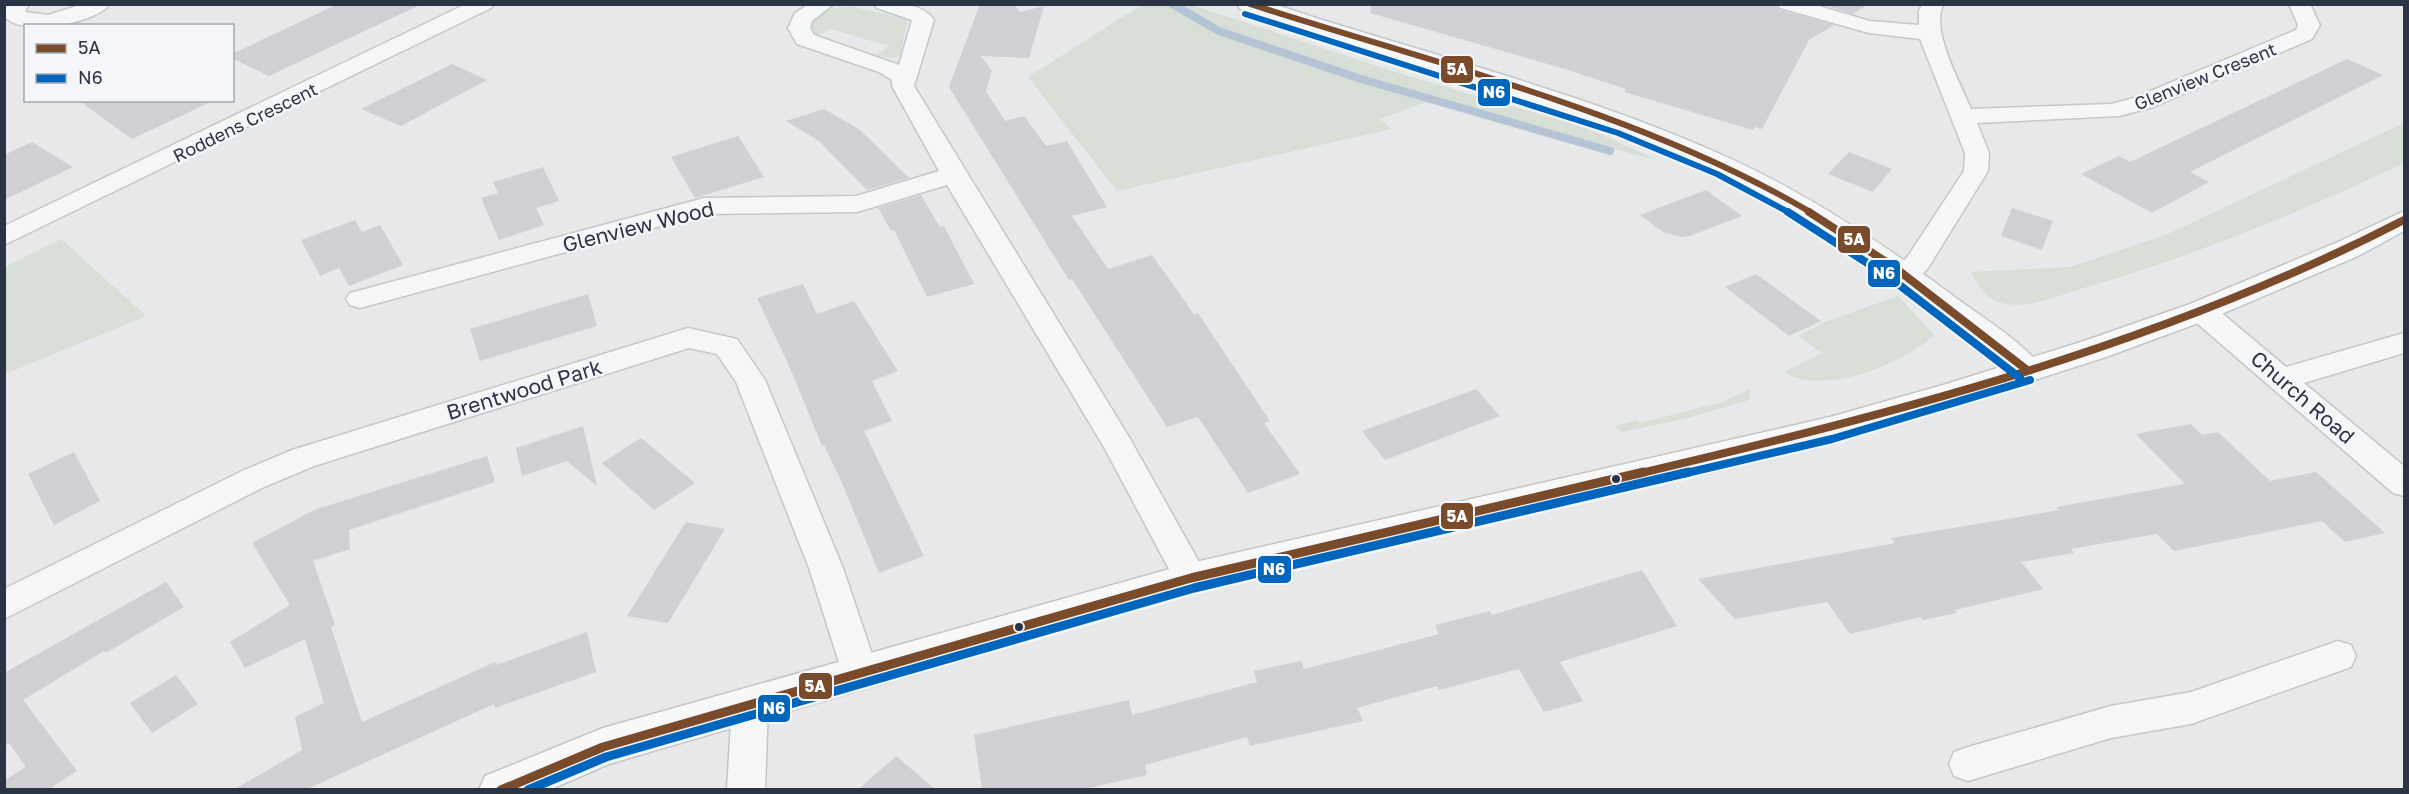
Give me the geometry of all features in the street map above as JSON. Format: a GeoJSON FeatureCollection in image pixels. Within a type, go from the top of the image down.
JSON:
{"type":"FeatureCollection","features":[{"type":"Feature","properties":{"kind":"main road"},"geometry":{"type":"LineString","coordinates":[[500,789],[603,747],[1191,578],[1830,429],[2027,370],[2201,311],[2348,249],[2404,220]]}},
{"type":"Feature","properties":{"kind":"street"},"geometry":{"type":"LineString","coordinates":[[19,4],[14,9],[15,16],[35,21],[60,20],[81,14],[100,4]]}},
{"type":"Feature","properties":{"kind":"street","name":"Roddens Crescent"},"geometry":{"type":"LineString","coordinates":[[4,237],[484,4]]}},
{"type":"Feature","properties":{"kind":"street"},"geometry":{"type":"LineString","coordinates":[[824,4],[803,18],[799,28],[805,39],[887,67],[904,77]]}},
{"type":"Feature","properties":{"kind":"street"},"geometry":{"type":"LineString","coordinates":[[884,4],[919,15],[923,20],[912,63],[904,77],[903,86],[911,103],[1118,445],[1191,578]]}},
{"type":"Feature","properties":{"kind":"street"},"geometry":{"type":"LineString","coordinates":[[1248,4],[1584,109],[1670,141],[1751,179],[1812,212],[1907,274],[2027,370]]}},
{"type":"Feature","properties":{"kind":"street"},"geometry":{"type":"LineString","coordinates":[[1787,4],[1869,27],[1929,33]]}},
{"type":"Feature","properties":{"kind":"street"},"geometry":{"type":"LineString","coordinates":[[1907,274],[1918,262],[1976,171],[1977,153],[1929,33],[1930,10],[1934,4]]}},
{"type":"Feature","properties":{"kind":"street","name":"Glenview Cresent"},"geometry":{"type":"LineString","coordinates":[[1963,116],[2111,111],[2142,103],[2304,34],[2309,24],[2299,4]]}},
{"type":"Feature","properties":{"kind":"street","name":"Glenview Wood"},"geometry":{"type":"LineString","coordinates":[[360,299],[704,206],[857,204],[954,175]]}},
{"type":"Feature","properties":{"kind":"street","name":"Church Road"},"geometry":{"type":"LineString","coordinates":[[2201,311],[2404,484]]}},
{"type":"Feature","properties":{"kind":"street","name":"Brentwood Park"},"geometry":{"type":"LineString","coordinates":[[4,605],[253,479],[303,458],[687,338],[727,346],[750,380],[826,568],[860,672]]}},
{"type":"Feature","properties":{"kind":"street"},"geometry":{"type":"LineString","coordinates":[[2282,379],[2404,343]]}},
{"type":"Feature","properties":{"kind":"street"},"geometry":{"type":"LineString","coordinates":[[1968,764],[2112,722],[2191,708],[2338,656]]}},
{"type":"Feature","properties":{"kind":"street"},"geometry":{"type":"LineString","coordinates":[[746,789],[750,705]]}},
{"type":"Feature","properties":{"kind":"shaded area"},"geometry":{"type":"Polygon","coordinates":[[[1143,4],[1192,5],[1411,77],[1584,127],[1658,160],[1426,102],[1380,119],[1391,129],[1117,191],[1028,77],[1143,4]]]}},
{"type":"Feature","properties":{"kind":"shaded area"},"geometry":{"type":"Polygon","coordinates":[[[853,7],[908,19],[900,55],[895,58],[876,56],[888,46],[831,29],[815,37],[809,29],[814,17],[826,10],[853,7]]]}},
{"type":"Feature","properties":{"kind":"shaded area"},"geometry":{"type":"Polygon","coordinates":[[[2404,123],[2404,163],[2286,216],[2128,275],[2054,298],[2020,305],[1993,300],[1985,294],[1971,272],[2070,267],[2168,234],[2404,123]]]}},
{"type":"Feature","properties":{"kind":"shaded area"},"geometry":{"type":"Polygon","coordinates":[[[61,239],[146,316],[5,374],[5,267],[61,239]]]}},
{"type":"Feature","properties":{"kind":"shaded area"},"geometry":{"type":"Polygon","coordinates":[[[1898,296],[1934,335],[1920,346],[1883,366],[1840,379],[1819,381],[1800,379],[1784,372],[1822,353],[1798,336],[1825,322],[1898,296]]]}},
{"type":"Feature","properties":{"kind":"shaded area"},"geometry":{"type":"Polygon","coordinates":[[[1750,389],[1749,400],[1689,418],[1622,432],[1614,426],[1636,420],[1640,423],[1722,402],[1750,389]]]}},
{"type":"Feature","properties":{"kind":"building"},"geometry":{"type":"Polygon","coordinates":[[[338,4],[422,4],[269,76],[234,59],[234,53],[338,4]]]}},
{"type":"Feature","properties":{"kind":"building"},"geometry":{"type":"Polygon","coordinates":[[[980,4],[1014,4],[1020,12],[1044,6],[1029,58],[981,56],[992,71],[986,91],[1005,121],[1024,116],[1046,146],[1067,141],[1107,207],[1072,216],[1108,269],[1152,255],[1194,314],[1198,313],[1270,421],[1264,423],[1300,474],[1248,493],[1198,417],[1167,427],[1072,279],[1069,280],[949,87],[980,4]]]}},
{"type":"Feature","properties":{"kind":"building"},"geometry":{"type":"Polygon","coordinates":[[[1371,4],[1775,4],[1779,10],[1834,25],[1809,40],[1762,129],[1755,127],[1753,130],[1624,92],[1626,89],[1565,69],[1370,13],[1371,4]]]}},
{"type":"Feature","properties":{"kind":"building"},"geometry":{"type":"Polygon","coordinates":[[[1822,4],[1868,4],[1853,14],[1822,4]]]}},
{"type":"Feature","properties":{"kind":"building"},"geometry":{"type":"Polygon","coordinates":[[[2347,59],[2383,75],[2190,172],[2209,182],[2152,213],[2081,174],[2119,156],[2130,162],[2347,59]]]}},
{"type":"Feature","properties":{"kind":"building"},"geometry":{"type":"Polygon","coordinates":[[[452,64],[487,80],[401,126],[361,109],[452,64]]]}},
{"type":"Feature","properties":{"kind":"building"},"geometry":{"type":"Polygon","coordinates":[[[81,102],[211,102],[132,139],[81,102]]]}},
{"type":"Feature","properties":{"kind":"building"},"geometry":{"type":"Polygon","coordinates":[[[824,109],[859,129],[909,178],[867,190],[819,141],[786,121],[824,109]]]}},
{"type":"Feature","properties":{"kind":"building"},"geometry":{"type":"Polygon","coordinates":[[[738,136],[764,177],[695,198],[671,157],[738,136]]]}},
{"type":"Feature","properties":{"kind":"building"},"geometry":{"type":"Polygon","coordinates":[[[32,142],[73,167],[4,200],[4,155],[32,142]]]}},
{"type":"Feature","properties":{"kind":"building"},"geometry":{"type":"Polygon","coordinates":[[[1849,152],[1892,169],[1873,192],[1828,174],[1849,152]]]}},
{"type":"Feature","properties":{"kind":"building"},"geometry":{"type":"Polygon","coordinates":[[[543,167],[559,201],[536,208],[544,225],[499,240],[481,198],[498,193],[493,182],[543,167]]]}},
{"type":"Feature","properties":{"kind":"building"},"geometry":{"type":"Polygon","coordinates":[[[1706,190],[1742,216],[1690,236],[1681,237],[1663,232],[1640,215],[1706,190]]]}},
{"type":"Feature","properties":{"kind":"building"},"geometry":{"type":"Polygon","coordinates":[[[921,195],[940,227],[944,226],[974,284],[927,297],[894,230],[891,231],[878,208],[921,195]]]}},
{"type":"Feature","properties":{"kind":"building"},"geometry":{"type":"Polygon","coordinates":[[[2012,208],[2053,221],[2042,250],[2001,236],[2012,208]]]}},
{"type":"Feature","properties":{"kind":"building"},"geometry":{"type":"Polygon","coordinates":[[[355,220],[362,232],[380,225],[403,265],[349,286],[339,268],[320,276],[301,240],[355,220]]]}},
{"type":"Feature","properties":{"kind":"building"},"geometry":{"type":"Polygon","coordinates":[[[1756,274],[1821,321],[1789,336],[1725,287],[1756,274]]]}},
{"type":"Feature","properties":{"kind":"building"},"geometry":{"type":"Polygon","coordinates":[[[803,284],[817,314],[854,301],[898,371],[872,381],[892,421],[864,431],[924,556],[879,573],[842,483],[824,445],[822,446],[790,368],[757,298],[803,284]]]}},
{"type":"Feature","properties":{"kind":"building"},"geometry":{"type":"Polygon","coordinates":[[[588,294],[597,326],[480,361],[470,329],[588,294]]]}},
{"type":"Feature","properties":{"kind":"building"},"geometry":{"type":"Polygon","coordinates":[[[1476,389],[1500,416],[1385,460],[1362,431],[1476,389]]]}},
{"type":"Feature","properties":{"kind":"building"},"geometry":{"type":"Polygon","coordinates":[[[2191,424],[2202,435],[2218,432],[2270,481],[2316,472],[2385,533],[2345,542],[2322,521],[2174,551],[2157,534],[2071,549],[2074,553],[2021,562],[2043,589],[1955,610],[1957,613],[1923,620],[1921,617],[1850,634],[1827,602],[1735,619],[1698,579],[1895,543],[1891,538],[2059,510],[2056,507],[2185,484],[2136,434],[2191,424]]]}},
{"type":"Feature","properties":{"kind":"building"},"geometry":{"type":"Polygon","coordinates":[[[583,426],[597,486],[567,461],[522,476],[516,448],[583,426]]]}},
{"type":"Feature","properties":{"kind":"building"},"geometry":{"type":"Polygon","coordinates":[[[641,438],[695,483],[654,510],[602,463],[641,438]]]}},
{"type":"Feature","properties":{"kind":"building"},"geometry":{"type":"Polygon","coordinates":[[[74,452],[100,501],[54,525],[28,474],[74,452]]]}},
{"type":"Feature","properties":{"kind":"building"},"geometry":{"type":"Polygon","coordinates":[[[487,456],[495,482],[349,530],[350,549],[313,561],[335,625],[331,627],[362,722],[495,662],[496,665],[587,632],[596,672],[495,708],[494,704],[307,789],[235,789],[302,750],[295,717],[324,703],[305,639],[245,668],[230,642],[290,605],[252,543],[314,510],[487,456]]]}},
{"type":"Feature","properties":{"kind":"building"},"geometry":{"type":"Polygon","coordinates":[[[686,522],[725,529],[668,623],[627,616],[686,522]]]}},
{"type":"Feature","properties":{"kind":"building"},"geometry":{"type":"Polygon","coordinates":[[[1642,570],[1677,626],[1560,662],[1583,701],[1544,712],[1519,669],[1439,690],[1437,686],[1357,708],[1363,721],[1250,746],[1247,737],[1145,765],[1147,775],[1085,789],[982,789],[974,735],[1129,700],[1132,715],[1257,682],[1254,671],[1301,661],[1304,669],[1371,652],[1439,634],[1435,625],[1490,611],[1492,615],[1642,570]]]}},
{"type":"Feature","properties":{"kind":"building"},"geometry":{"type":"Polygon","coordinates":[[[166,582],[184,607],[106,653],[104,651],[23,700],[77,771],[49,789],[4,789],[4,781],[26,767],[9,743],[4,746],[4,673],[166,582]]]}},
{"type":"Feature","properties":{"kind":"building"},"geometry":{"type":"Polygon","coordinates":[[[176,675],[198,704],[152,733],[130,703],[176,675]]]}},
{"type":"Feature","properties":{"kind":"building"},"geometry":{"type":"Polygon","coordinates":[[[896,756],[935,789],[859,789],[896,756]]]}},
{"type":"Feature","properties":{"kind":"waterway"},"geometry":{"type":"LineString","coordinates":[[1172,4],[1219,31],[1358,78],[1610,151]]}},
{"type":"Feature","properties":{"kind":"transit line","name":"5A"},"geometry":{"type":"LineString","coordinates":[[1250,4],[1586,111],[1686,149],[1751,179],[1860,243],[1962,317],[2027,370]]}},
{"type":"Feature","properties":{"kind":"transit line","name":"N6"},"geometry":{"type":"LineString","coordinates":[[1245,14],[1585,121],[1685,159],[1717,174],[1821,231],[1923,301],[2020,378]]}},
{"type":"Feature","properties":{"kind":"transit line","name":"5A"},"geometry":{"type":"LineString","coordinates":[[501,790],[603,747],[1191,578],[1830,429],[1950,395],[2095,349],[2201,311],[2348,249],[2404,220]]}},
{"type":"Feature","properties":{"kind":"transit line","name":"N6"},"geometry":{"type":"LineString","coordinates":[[528,790],[606,757],[1194,588],[1832,439],[2030,380]]}}]}
